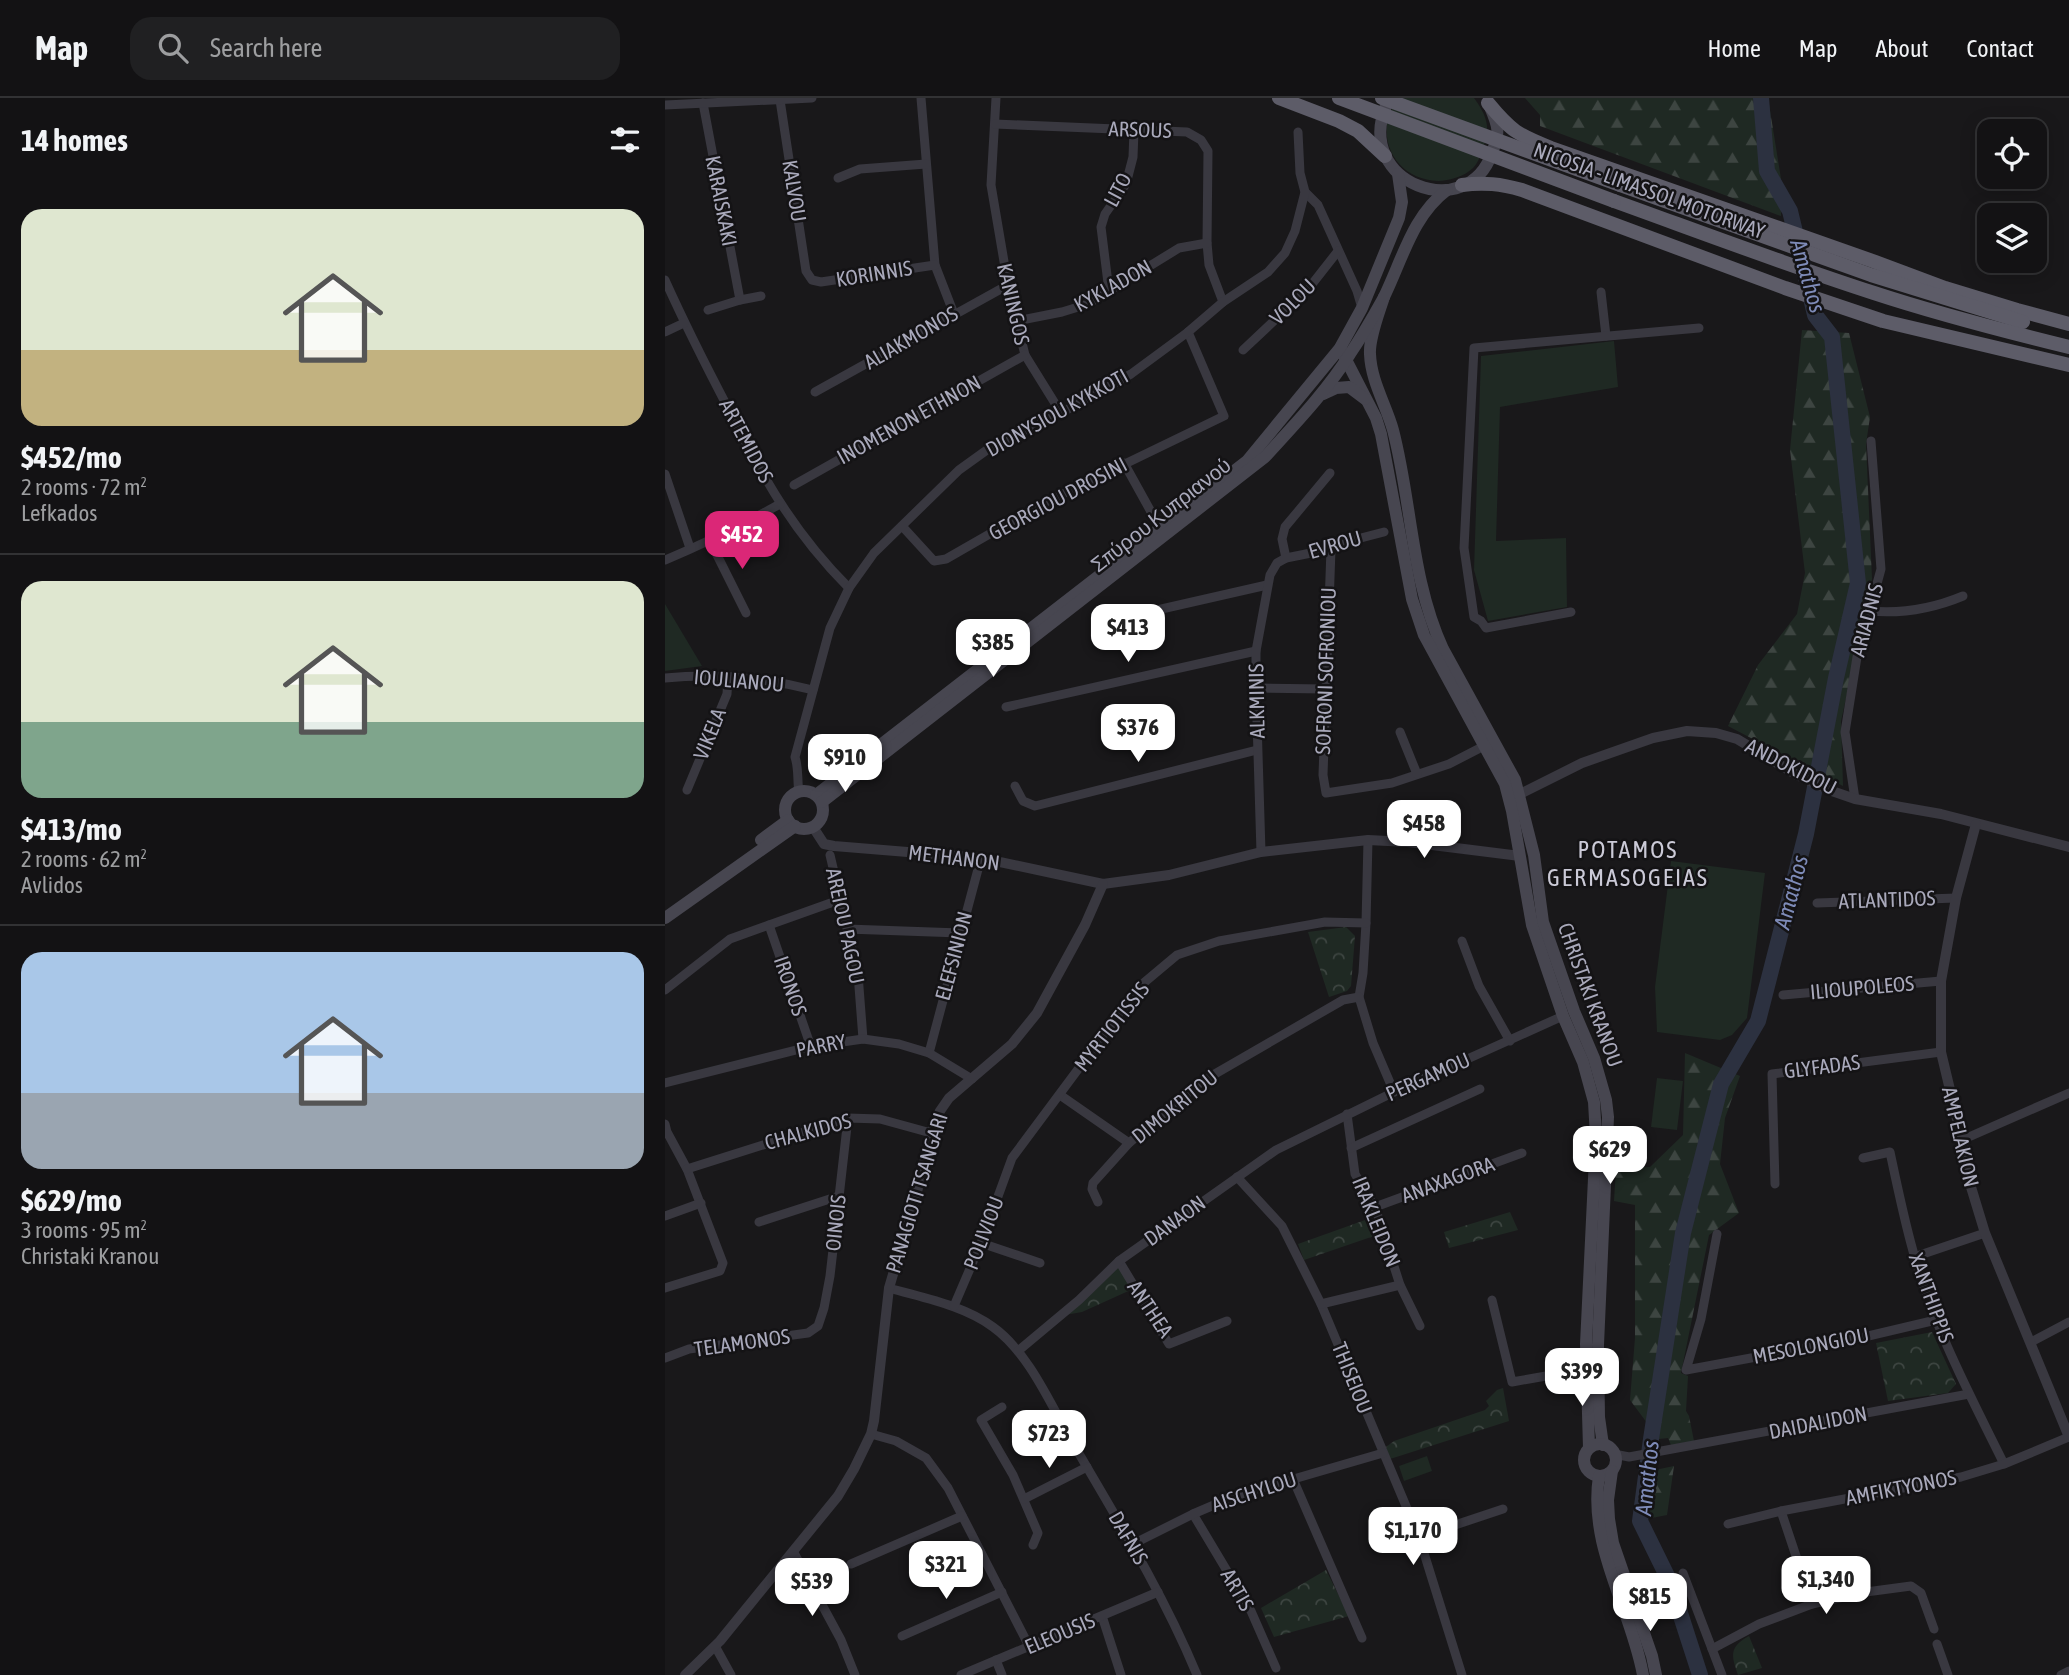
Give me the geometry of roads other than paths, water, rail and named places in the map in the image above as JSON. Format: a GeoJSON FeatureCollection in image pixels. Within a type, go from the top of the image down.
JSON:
{"type":"FeatureCollection","features":[{"type":"Feature","properties":{"kind":"highway"},"geometry":{"type":"LineString","coordinates":[[1279,98],[1358,131],[1385,156]]}},
{"type":"Feature","properties":{"kind":"highway","name":"NICOSIA - LIMASSOL MOTORWAY"},"geometry":{"type":"LineString","coordinates":[[1339,98],[1779,261],[1877,294],[2069,347]]}},
{"type":"Feature","properties":{"kind":"highway","name":"NICOSIA - LIMASSOL MOTORWAY"},"geometry":{"type":"LineString","coordinates":[[1382,98],[1871,275],[1989,313],[2069,334]]}},
{"type":"Feature","properties":{"kind":"highway"},"geometry":{"type":"LineString","coordinates":[[1487,101],[1507,125],[1521,136],[1551,148],[1945,288],[2069,324]]}},
{"type":"Feature","properties":{"kind":"highway"},"geometry":{"type":"LineString","coordinates":[[1462,186],[1481,182],[1522,190],[1785,288],[1883,321],[2069,365]]}},
{"type":"Feature","properties":{"kind":"main road"},"geometry":{"type":"LineString","coordinates":[[1391,98],[1381,121],[1380,139],[1385,156],[1398,174],[1409,183],[1434,190],[1462,186],[1476,177],[1489,162],[1499,134],[1487,101]]}},
{"type":"Feature","properties":{"kind":"main road","name":"Σπύρου Κυπριανού"},"geometry":{"type":"LineString","coordinates":[[819,799],[1247,461],[1340,348],[1362,308],[1399,218],[1402,202],[1398,174]]}},
{"type":"Feature","properties":{"kind":"main road","name":"Σπύρου Κυπριανού"},"geometry":{"type":"LineString","coordinates":[[819,799],[1265,457],[1323,394],[1384,297],[1420,219],[1433,201],[1447,190]]}},
{"type":"Feature","properties":{"kind":"main road","name":"CHRISTAKI KRANOU"},"geometry":{"type":"LineString","coordinates":[[1384,297],[1369,349],[1371,366],[1393,430],[1423,597],[1443,649],[1508,765],[1520,794],[1534,855],[1543,922],[1574,1012],[1594,1058],[1607,1108],[1598,1345],[1602,1444]]}},
{"type":"Feature","properties":{"kind":"main road","name":"CHRISTAKI KRANOU"},"geometry":{"type":"LineString","coordinates":[[1340,348],[1368,401],[1381,434],[1417,616],[1433,654],[1505,784],[1532,925],[1594,1101],[1596,1118],[1586,1369],[1589,1448]]}},
{"type":"Feature","properties":{"kind":"main road"},"geometry":{"type":"LineString","coordinates":[[1323,394],[1336,388],[1349,387],[1368,401]]}},
{"type":"Feature","properties":{"kind":"main road"},"geometry":{"type":"LineString","coordinates":[[799,792],[810,792],[819,799],[822,818],[813,827],[801,828],[791,823],[786,805],[789,799],[799,792]]}},
{"type":"Feature","properties":{"kind":"main road"},"geometry":{"type":"LineString","coordinates":[[665,911],[791,823]]}},
{"type":"Feature","properties":{"kind":"main road"},"geometry":{"type":"LineString","coordinates":[[665,918],[719,882],[791,823]]}},
{"type":"Feature","properties":{"kind":"main road"},"geometry":{"type":"LineString","coordinates":[[1613,1470],[1598,1476],[1590,1473],[1584,1465],[1584,1457],[1589,1448],[1602,1444],[1614,1454],[1616,1463],[1608,1500],[1613,1543],[1652,1656],[1655,1675]]}},
{"type":"Feature","properties":{"kind":"main road"},"geometry":{"type":"LineString","coordinates":[[1598,1476],[1597,1504],[1603,1546],[1635,1640],[1643,1675]]}},
{"type":"Feature","properties":{"kind":"street"},"geometry":{"type":"LineString","coordinates":[[665,106],[812,98]]}},
{"type":"Feature","properties":{"kind":"street"},"geometry":{"type":"LineString","coordinates":[[921,98],[935,265],[954,314]]}},
{"type":"Feature","properties":{"kind":"street","name":"KANINGOS"},"geometry":{"type":"LineString","coordinates":[[996,98],[991,185],[1007,285],[1025,355],[1062,413]]}},
{"type":"Feature","properties":{"kind":"street","name":"KALVOU"},"geometry":{"type":"LineString","coordinates":[[780,100],[806,271],[812,280]]}},
{"type":"Feature","properties":{"kind":"street","name":"KARAISKAKI"},"geometry":{"type":"LineString","coordinates":[[703,103],[740,300]]}},
{"type":"Feature","properties":{"kind":"street","name":"ARSOUS"},"geometry":{"type":"LineString","coordinates":[[995,124],[1187,132],[1201,140],[1208,150],[1209,265],[1223,302]]}},
{"type":"Feature","properties":{"kind":"street","name":"LITO"},"geometry":{"type":"LineString","coordinates":[[1109,291],[1101,227],[1105,215],[1126,184],[1133,157],[1134,131]]}},
{"type":"Feature","properties":{"kind":"street","name":"DIONYSIOU KYKKOTI"},"geometry":{"type":"LineString","coordinates":[[799,792],[795,757],[830,628],[849,588],[874,553],[959,470],[991,446],[1062,413],[1131,374],[1223,302],[1268,272],[1285,253],[1295,231],[1305,192],[1300,173],[1298,132]]}},
{"type":"Feature","properties":{"kind":"street"},"geometry":{"type":"LineString","coordinates":[[838,178],[860,169],[926,164]]}},
{"type":"Feature","properties":{"kind":"street"},"geometry":{"type":"LineString","coordinates":[[1305,192],[1318,205],[1362,308]]}},
{"type":"Feature","properties":{"kind":"street","name":"KYKLADON"},"geometry":{"type":"LineString","coordinates":[[1016,321],[1088,304],[1179,248],[1207,243]]}},
{"type":"Feature","properties":{"kind":"street","name":"VOLOU"},"geometry":{"type":"LineString","coordinates":[[1243,350],[1309,288],[1338,251]]}},
{"type":"Feature","properties":{"kind":"street","name":"KORINNIS"},"geometry":{"type":"LineString","coordinates":[[812,280],[821,282],[935,265]]}},
{"type":"Feature","properties":{"kind":"street","name":"ARTEMIDOS"},"geometry":{"type":"LineString","coordinates":[[665,280],[757,466],[805,540],[849,588]]}},
{"type":"Feature","properties":{"kind":"street","name":"ALIAKMONOS"},"geometry":{"type":"LineString","coordinates":[[815,393],[1007,285]]}},
{"type":"Feature","properties":{"kind":"street"},"geometry":{"type":"LineString","coordinates":[[1601,292],[1606,336]]}},
{"type":"Feature","properties":{"kind":"street"},"geometry":{"type":"LineString","coordinates":[[708,310],[761,296]]}},
{"type":"Feature","properties":{"kind":"street"},"geometry":{"type":"LineString","coordinates":[[665,332],[684,323]]}},
{"type":"Feature","properties":{"kind":"street"},"geometry":{"type":"LineString","coordinates":[[1570,612],[1486,628],[1474,617],[1464,548],[1474,348],[1699,328]]}},
{"type":"Feature","properties":{"kind":"street","name":"GEORGIOU DROSINI"},"geometry":{"type":"LineString","coordinates":[[902,526],[934,561],[946,559],[1040,505],[1224,415],[1188,332]]}},
{"type":"Feature","properties":{"kind":"street","name":"INOMENON ETHNON"},"geometry":{"type":"LineString","coordinates":[[794,485],[1025,355]]}},
{"type":"Feature","properties":{"kind":"street","name":"ARIADNIS"},"geometry":{"type":"LineString","coordinates":[[1855,799],[1846,732],[1857,657],[1881,569],[1871,441]]}},
{"type":"Feature","properties":{"kind":"street"},"geometry":{"type":"LineString","coordinates":[[1124,463],[1160,528]]}},
{"type":"Feature","properties":{"kind":"street"},"geometry":{"type":"LineString","coordinates":[[1286,558],[1282,539],[1285,527],[1330,473]]}},
{"type":"Feature","properties":{"kind":"street"},"geometry":{"type":"LineString","coordinates":[[665,474],[690,548]]}},
{"type":"Feature","properties":{"kind":"street"},"geometry":{"type":"LineString","coordinates":[[665,560],[710,541],[780,504]]}},
{"type":"Feature","properties":{"kind":"street","name":"EVROU"},"geometry":{"type":"LineString","coordinates":[[1286,558],[1331,549],[1357,538],[1384,532]]}},
{"type":"Feature","properties":{"kind":"street"},"geometry":{"type":"LineString","coordinates":[[710,541],[746,613]]}},
{"type":"Feature","properties":{"kind":"street","name":"SOFRONI SOFRONIOU"},"geometry":{"type":"LineString","coordinates":[[1331,549],[1323,775],[1326,793],[1392,783],[1417,774]]}},
{"type":"Feature","properties":{"kind":"street","name":"ALKMINIS"},"geometry":{"type":"LineString","coordinates":[[1261,852],[1256,651],[1267,585],[1277,563],[1286,558]]}},
{"type":"Feature","properties":{"kind":"street"},"geometry":{"type":"LineString","coordinates":[[1144,613],[1267,585]]}},
{"type":"Feature","properties":{"kind":"street"},"geometry":{"type":"LineString","coordinates":[[1869,611],[1914,611],[1943,605],[1963,596]]}},
{"type":"Feature","properties":{"kind":"street"},"geometry":{"type":"LineString","coordinates":[[1006,707],[1256,651]]}},
{"type":"Feature","properties":{"kind":"street","name":"IOULIANOU"},"geometry":{"type":"LineString","coordinates":[[665,678],[728,678],[794,685],[813,690]]}},
{"type":"Feature","properties":{"kind":"street","name":"VIKELA"},"geometry":{"type":"LineString","coordinates":[[687,790],[727,694],[728,678]]}},
{"type":"Feature","properties":{"kind":"street"},"geometry":{"type":"LineString","coordinates":[[1256,688],[1325,689]]}},
{"type":"Feature","properties":{"kind":"street","name":"ANDOKIDOU"},"geometry":{"type":"LineString","coordinates":[[1520,794],[1582,763],[1653,738],[1687,731],[1716,733],[1737,739],[1797,775],[1855,799],[1941,814],[2069,847]]}},
{"type":"Feature","properties":{"kind":"street"},"geometry":{"type":"LineString","coordinates":[[1401,732],[1417,774],[1449,764],[1484,746]]}},
{"type":"Feature","properties":{"kind":"street"},"geometry":{"type":"LineString","coordinates":[[1015,786],[1023,802],[1035,806],[1257,750]]}},
{"type":"Feature","properties":{"kind":"street","name":"AMPELAKION"},"geometry":{"type":"LineString","coordinates":[[1976,824],[1957,898],[1941,981],[1941,1052],[1971,1187],[1985,1233],[2069,1437]]}},
{"type":"Feature","properties":{"kind":"street","name":"METHANON"},"geometry":{"type":"LineString","coordinates":[[813,827],[824,844],[834,846],[981,858],[1103,884]]}},
{"type":"Feature","properties":{"kind":"street"},"geometry":{"type":"LineString","coordinates":[[1368,841],[1366,923],[1359,997],[1373,1043],[1394,1092]]}},
{"type":"Feature","properties":{"kind":"street"},"geometry":{"type":"LineString","coordinates":[[1103,884],[1169,875],[1261,852],[1368,841],[1408,842],[1520,856],[1534,855]]}},
{"type":"Feature","properties":{"kind":"street","name":"AREIOU PAGOU"},"geometry":{"type":"LineString","coordinates":[[829,855],[858,974],[863,1039]]}},
{"type":"Feature","properties":{"kind":"street","name":"ELEFSINION"},"geometry":{"type":"LineString","coordinates":[[929,1053],[981,858]]}},
{"type":"Feature","properties":{"kind":"street","name":"PANAGIOTI TSANGARI"},"geometry":{"type":"LineString","coordinates":[[685,1675],[715,1646],[793,1551],[838,1496],[854,1469],[871,1434],[889,1288],[931,1133],[940,1111],[944,1104],[1012,1044],[1037,1013],[1103,884]]}},
{"type":"Feature","properties":{"kind":"street","name":"ATLANTIDOS"},"geometry":{"type":"LineString","coordinates":[[1817,903],[1957,898]]}},
{"type":"Feature","properties":{"kind":"street"},"geometry":{"type":"LineString","coordinates":[[665,990],[730,939],[839,900]]}},
{"type":"Feature","properties":{"kind":"street","name":"MYRTIOTISSIS"},"geometry":{"type":"LineString","coordinates":[[1012,1158],[1140,986],[1177,956],[1219,941],[1325,922],[1366,923]]}},
{"type":"Feature","properties":{"kind":"street","name":"IRONOS"},"geometry":{"type":"LineString","coordinates":[[769,925],[811,1047]]}},
{"type":"Feature","properties":{"kind":"street"},"geometry":{"type":"LineString","coordinates":[[847,929],[960,933]]}},
{"type":"Feature","properties":{"kind":"street"},"geometry":{"type":"LineString","coordinates":[[1462,941],[1479,986],[1510,1041]]}},
{"type":"Feature","properties":{"kind":"street","name":"ILIOUPOLEOS"},"geometry":{"type":"LineString","coordinates":[[1783,995],[1941,981]]}},
{"type":"Feature","properties":{"kind":"street","name":"DIMOKRITOU"},"geometry":{"type":"LineString","coordinates":[[1098,1202],[1092,1189],[1093,1183],[1129,1143],[1201,1082],[1343,1000],[1359,997]]}},
{"type":"Feature","properties":{"kind":"street","name":"PERGAMOU"},"geometry":{"type":"LineString","coordinates":[[1347,1115],[1563,1016]]}},
{"type":"Feature","properties":{"kind":"street","name":"PARRY"},"geometry":{"type":"LineString","coordinates":[[665,1083],[811,1047],[863,1039],[899,1044],[929,1053],[972,1079]]}},
{"type":"Feature","properties":{"kind":"street","name":"GLYFADAS"},"geometry":{"type":"LineString","coordinates":[[1775,1184],[1772,1074],[1941,1052]]}},
{"type":"Feature","properties":{"kind":"street"},"geometry":{"type":"LineString","coordinates":[[1351,1148],[1479,1089]]}},
{"type":"Feature","properties":{"kind":"street"},"geometry":{"type":"LineString","coordinates":[[1962,1140],[2069,1093]]}},
{"type":"Feature","properties":{"kind":"street"},"geometry":{"type":"LineString","coordinates":[[1060,1094],[1129,1143]]}},
{"type":"Feature","properties":{"kind":"street","name":"IRAKLEIDON"},"geometry":{"type":"LineString","coordinates":[[1347,1115],[1355,1174],[1374,1207],[1400,1285],[1420,1326]]}},
{"type":"Feature","properties":{"kind":"street","name":"DANAON"},"geometry":{"type":"LineString","coordinates":[[1018,1351],[1079,1300],[1119,1261],[1276,1150],[1347,1115]]}},
{"type":"Feature","properties":{"kind":"street","name":"CHALKIDOS"},"geometry":{"type":"LineString","coordinates":[[687,1169],[848,1118],[880,1119],[931,1133]]}},
{"type":"Feature","properties":{"kind":"street","name":"OINOIS"},"geometry":{"type":"LineString","coordinates":[[818,1326],[830,1276],[848,1118]]}},
{"type":"Feature","properties":{"kind":"street"},"geometry":{"type":"LineString","coordinates":[[665,1289],[720,1271],[723,1264],[687,1169],[666,1130]]}},
{"type":"Feature","properties":{"kind":"street","name":"XANTHIPPIS"},"geometry":{"type":"LineString","coordinates":[[1863,1158],[1890,1152],[1915,1257],[1936,1320],[2004,1464]]}},
{"type":"Feature","properties":{"kind":"street","name":"ANAXAGORA"},"geometry":{"type":"LineString","coordinates":[[1374,1207],[1522,1153]]}},
{"type":"Feature","properties":{"kind":"street","name":"POLIVIOU"},"geometry":{"type":"LineString","coordinates":[[954,1306],[981,1243],[1012,1158]]}},
{"type":"Feature","properties":{"kind":"street","name":"THISEIOU"},"geometry":{"type":"LineString","coordinates":[[1237,1177],[1282,1226],[1321,1304],[1419,1537],[1462,1675]]}},
{"type":"Feature","properties":{"kind":"street"},"geometry":{"type":"LineString","coordinates":[[759,1222],[839,1196]]}},
{"type":"Feature","properties":{"kind":"street"},"geometry":{"type":"LineString","coordinates":[[665,1216],[701,1203]]}},
{"type":"Feature","properties":{"kind":"street"},"geometry":{"type":"LineString","coordinates":[[1915,1257],[1985,1233]]}},
{"type":"Feature","properties":{"kind":"street","name":"MESOLONGIOU"},"geometry":{"type":"LineString","coordinates":[[1717,1234],[1701,1319],[1686,1370],[1864,1337],[1936,1320]]}},
{"type":"Feature","properties":{"kind":"street"},"geometry":{"type":"LineString","coordinates":[[981,1243],[1040,1263]]}},
{"type":"Feature","properties":{"kind":"street","name":"ANTHEA"},"geometry":{"type":"LineString","coordinates":[[1119,1261],[1169,1344],[1227,1321]]}},
{"type":"Feature","properties":{"kind":"street"},"geometry":{"type":"LineString","coordinates":[[1321,1304],[1400,1285]]}},
{"type":"Feature","properties":{"kind":"street","name":"DAFNIS"},"geometry":{"type":"LineString","coordinates":[[889,1288],[954,1306],[993,1327],[1018,1351],[1159,1592],[1197,1675]]}},
{"type":"Feature","properties":{"kind":"street"},"geometry":{"type":"LineString","coordinates":[[1493,1300],[1512,1382],[1586,1369]]}},
{"type":"Feature","properties":{"kind":"street"},"geometry":{"type":"LineString","coordinates":[[2031,1342],[2069,1322]]}},
{"type":"Feature","properties":{"kind":"street","name":"TELAMONOS"},"geometry":{"type":"LineString","coordinates":[[665,1359],[689,1349],[808,1333],[818,1326]]}},
{"type":"Feature","properties":{"kind":"street","name":"DAIDALIDON"},"geometry":{"type":"LineString","coordinates":[[1629,1457],[1969,1394]]}},
{"type":"Feature","properties":{"kind":"street"},"geometry":{"type":"LineString","coordinates":[[1002,1407],[981,1420],[1024,1499],[1038,1533],[1033,1545]]}},
{"type":"Feature","properties":{"kind":"street"},"geometry":{"type":"LineString","coordinates":[[871,1434],[896,1441],[926,1458],[947,1488],[1029,1646]]}},
{"type":"Feature","properties":{"kind":"street","name":"AMFIKTYONOS"},"geometry":{"type":"LineString","coordinates":[[1728,1524],[1781,1511],[1961,1477],[2004,1464],[2069,1437]]}},
{"type":"Feature","properties":{"kind":"street","name":"AISCHYLOU"},"geometry":{"type":"LineString","coordinates":[[1131,1545],[1235,1496],[1383,1453]]}},
{"type":"Feature","properties":{"kind":"street"},"geometry":{"type":"LineString","coordinates":[[1614,1454],[1629,1457]]}},
{"type":"Feature","properties":{"kind":"street"},"geometry":{"type":"LineString","coordinates":[[1613,1470],[1629,1457]]}},
{"type":"Feature","properties":{"kind":"street"},"geometry":{"type":"LineString","coordinates":[[1024,1499],[1087,1467]]}},
{"type":"Feature","properties":{"kind":"street"},"geometry":{"type":"LineString","coordinates":[[1293,1479],[1362,1638]]}},
{"type":"Feature","properties":{"kind":"street"},"geometry":{"type":"LineString","coordinates":[[1419,1537],[1503,1509]]}},
{"type":"Feature","properties":{"kind":"street"},"geometry":{"type":"LineString","coordinates":[[1781,1511],[1812,1604]]}},
{"type":"Feature","properties":{"kind":"street","name":"ARTIS"},"geometry":{"type":"LineString","coordinates":[[1193,1514],[1251,1611],[1276,1668]]}},
{"type":"Feature","properties":{"kind":"street"},"geometry":{"type":"LineString","coordinates":[[851,1564],[962,1516]]}},
{"type":"Feature","properties":{"kind":"street"},"geometry":{"type":"LineString","coordinates":[[793,1551],[841,1640],[855,1675]]}},
{"type":"Feature","properties":{"kind":"street"},"geometry":{"type":"LineString","coordinates":[[1683,1573],[1722,1675]]}},
{"type":"Feature","properties":{"kind":"street"},"geometry":{"type":"LineString","coordinates":[[1712,1649],[1759,1624],[1812,1604],[1866,1592],[1911,1586],[1921,1593],[1934,1629]]}},
{"type":"Feature","properties":{"kind":"street"},"geometry":{"type":"LineString","coordinates":[[902,1636],[1002,1592]]}},
{"type":"Feature","properties":{"kind":"street","name":"ELEOUSIS"},"geometry":{"type":"LineString","coordinates":[[961,1675],[1159,1592]]}},
{"type":"Feature","properties":{"kind":"street"},"geometry":{"type":"LineString","coordinates":[[1102,1616],[1121,1675]]}},
{"type":"Feature","properties":{"kind":"street"},"geometry":{"type":"LineString","coordinates":[[1937,1644],[1948,1675]]}},
{"type":"Feature","properties":{"kind":"street"},"geometry":{"type":"LineString","coordinates":[[715,1646],[731,1675]]}},
{"type":"Feature","properties":{"kind":"street"},"geometry":{"type":"LineString","coordinates":[[996,1660],[1003,1675]]}},
{"type":"Feature","properties":{"kind":"street"},"geometry":{"type":"LineString","coordinates":[[2061,1675],[2069,1671]]}},
{"type":"Feature","properties":{"kind":"waterway","name":"Amathos"},"geometry":{"type":"LineString","coordinates":[[1700,1675],[1670,1582],[1640,1521],[1651,1439],[1683,1233],[1721,1084],[1758,1021],[1806,834],[1836,678],[1858,583],[1832,337],[1815,315],[1790,211],[1767,171],[1761,98]]}},
{"type":"Feature","properties":{"kind":"district","name":"POTAMOS GERMASOGEIAS"},"geometry":{"type":"Point","coordinates":[1628,864]}}]}
